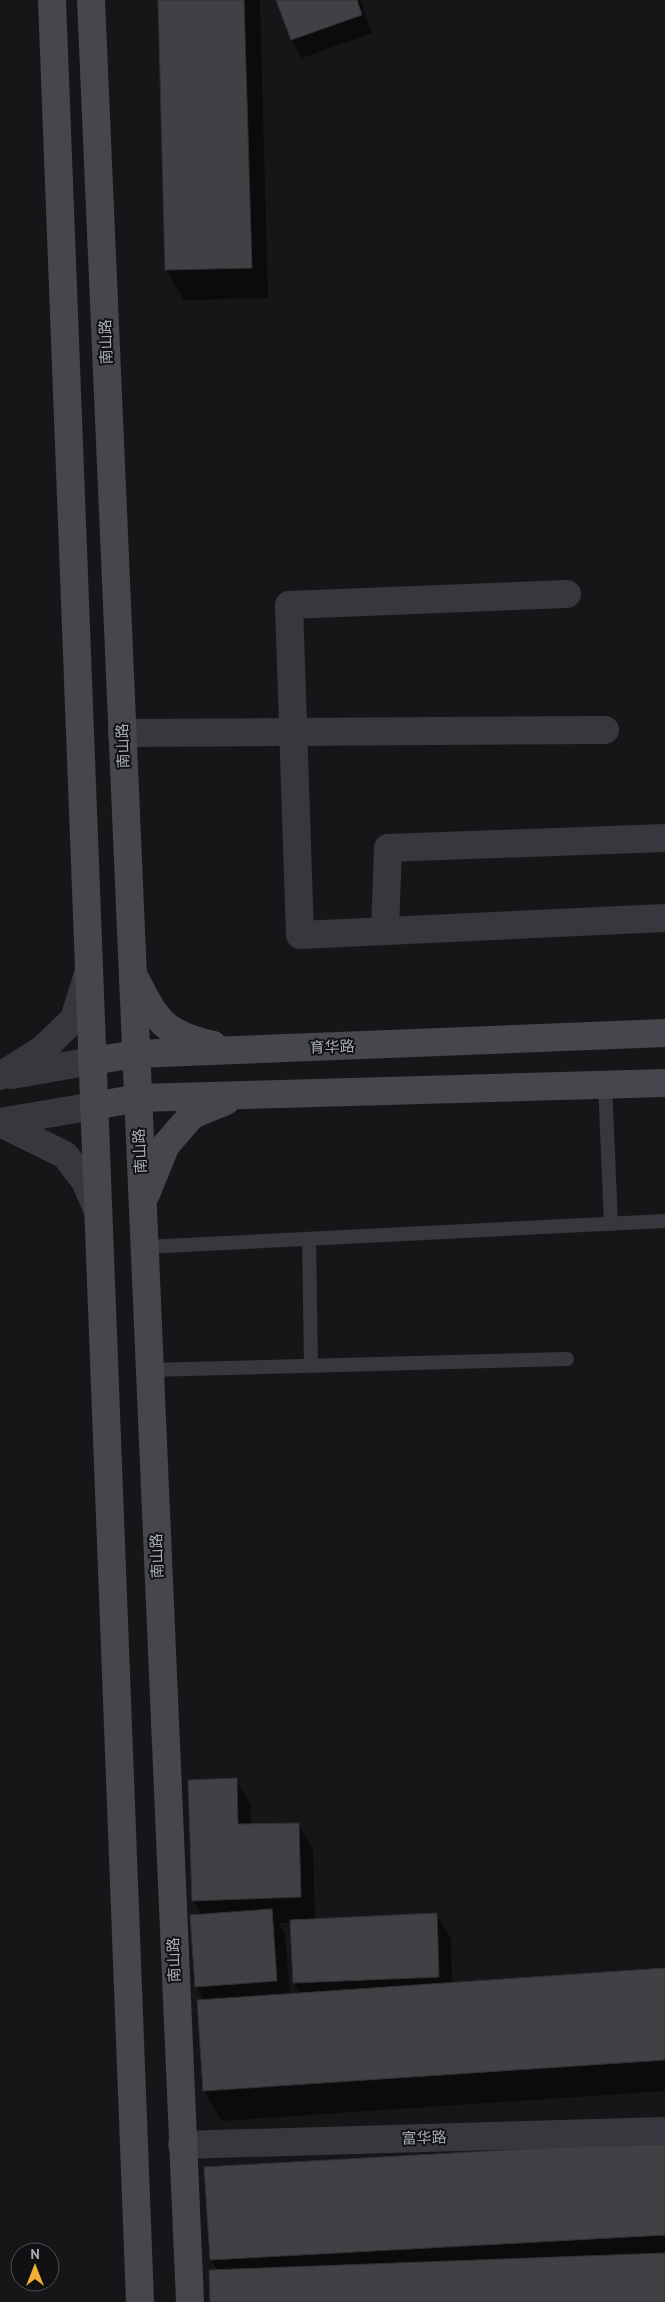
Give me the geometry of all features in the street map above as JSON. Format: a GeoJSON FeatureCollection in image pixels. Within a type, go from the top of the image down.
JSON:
{"type":"FeatureCollection","features":[{"type":"Feature","properties":{"kind":"main road"},"geometry":{"type":"LineString","coordinates":[[52,0],[140,2302]]}},
{"type":"Feature","properties":{"kind":"main road","name":"南山路"},"geometry":{"type":"LineString","coordinates":[[91,0],[190,2302]]}},
{"type":"Feature","properties":{"kind":"main road"},"geometry":{"type":"LineString","coordinates":[[132,972],[151,1010],[172,1032],[199,1042],[239,1050]]}},
{"type":"Feature","properties":{"kind":"main road","name":"育华路"},"geometry":{"type":"LineString","coordinates":[[92,1061],[136,1054],[665,1033]]}},
{"type":"Feature","properties":{"kind":"main road"},"geometry":{"type":"LineString","coordinates":[[94,1106],[138,1098],[665,1083]]}},
{"type":"Feature","properties":{"kind":"main road"},"geometry":{"type":"LineString","coordinates":[[142,1203],[166,1145],[192,1115],[240,1096]]}},
{"type":"Feature","properties":{"kind":"street"},"geometry":{"type":"LineString","coordinates":[[567,594],[289,605],[300,935],[665,918]]}},
{"type":"Feature","properties":{"kind":"street"},"geometry":{"type":"LineString","coordinates":[[122,733],[606,730]]}},
{"type":"Feature","properties":{"kind":"street"},"geometry":{"type":"LineString","coordinates":[[385,931],[388,848],[665,838]]}},
{"type":"Feature","properties":{"kind":"street"},"geometry":{"type":"LineString","coordinates":[[0,1076],[43,1049],[74,1019],[89,970]]}},
{"type":"Feature","properties":{"kind":"street","name":"育华路"},"geometry":{"type":"LineString","coordinates":[[0,1076],[92,1061]]}},
{"type":"Feature","properties":{"kind":"street"},"geometry":{"type":"LineString","coordinates":[[0,1123],[94,1106]]}},
{"type":"Feature","properties":{"kind":"street"},"geometry":{"type":"LineString","coordinates":[[0,1123],[65,1155],[85,1181],[98,1211]]}},
{"type":"Feature","properties":{"kind":"street","name":"富华路"},"geometry":{"type":"LineString","coordinates":[[182,2145],[665,2131]]}},
{"type":"Feature","properties":{"kind":"lane"},"geometry":{"type":"LineString","coordinates":[[606,1084],[611,1224]]}},
{"type":"Feature","properties":{"kind":"lane"},"geometry":{"type":"LineString","coordinates":[[144,1247],[665,1222]]}},
{"type":"Feature","properties":{"kind":"lane"},"geometry":{"type":"LineString","coordinates":[[308,1239],[311,1366]]}},
{"type":"Feature","properties":{"kind":"lane"},"geometry":{"type":"LineString","coordinates":[[149,1370],[567,1359]]}},
{"type":"Feature","properties":{"kind":"building"},"geometry":{"type":"Polygon","coordinates":[[[158,0],[244,0],[252,268],[165,270],[158,0]]]}},
{"type":"Feature","properties":{"kind":"building"},"geometry":{"type":"Polygon","coordinates":[[[276,0],[357,0],[362,15],[291,40],[276,0]]]}},
{"type":"Feature","properties":{"kind":"building"},"geometry":{"type":"Polygon","coordinates":[[[237,1778],[238,1824],[299,1823],[301,1897],[192,1901],[188,1780],[237,1778]]]}},
{"type":"Feature","properties":{"kind":"building"},"geometry":{"type":"Polygon","coordinates":[[[272,1909],[277,1981],[195,1987],[190,1915],[272,1909]]]}},
{"type":"Feature","properties":{"kind":"building"},"geometry":{"type":"Polygon","coordinates":[[[437,1913],[439,1977],[293,1983],[290,1920],[437,1913]]]}},
{"type":"Feature","properties":{"kind":"building"},"geometry":{"type":"Polygon","coordinates":[[[665,1968],[665,2060],[203,2091],[197,2000],[665,1968]]]}},
{"type":"Feature","properties":{"kind":"building"},"geometry":{"type":"Polygon","coordinates":[[[665,2141],[665,2235],[210,2260],[204,2167],[665,2141]]]}},
{"type":"Feature","properties":{"kind":"building"},"geometry":{"type":"Polygon","coordinates":[[[665,2253],[665,2302],[210,2302],[209,2270],[665,2253]]]}}]}
